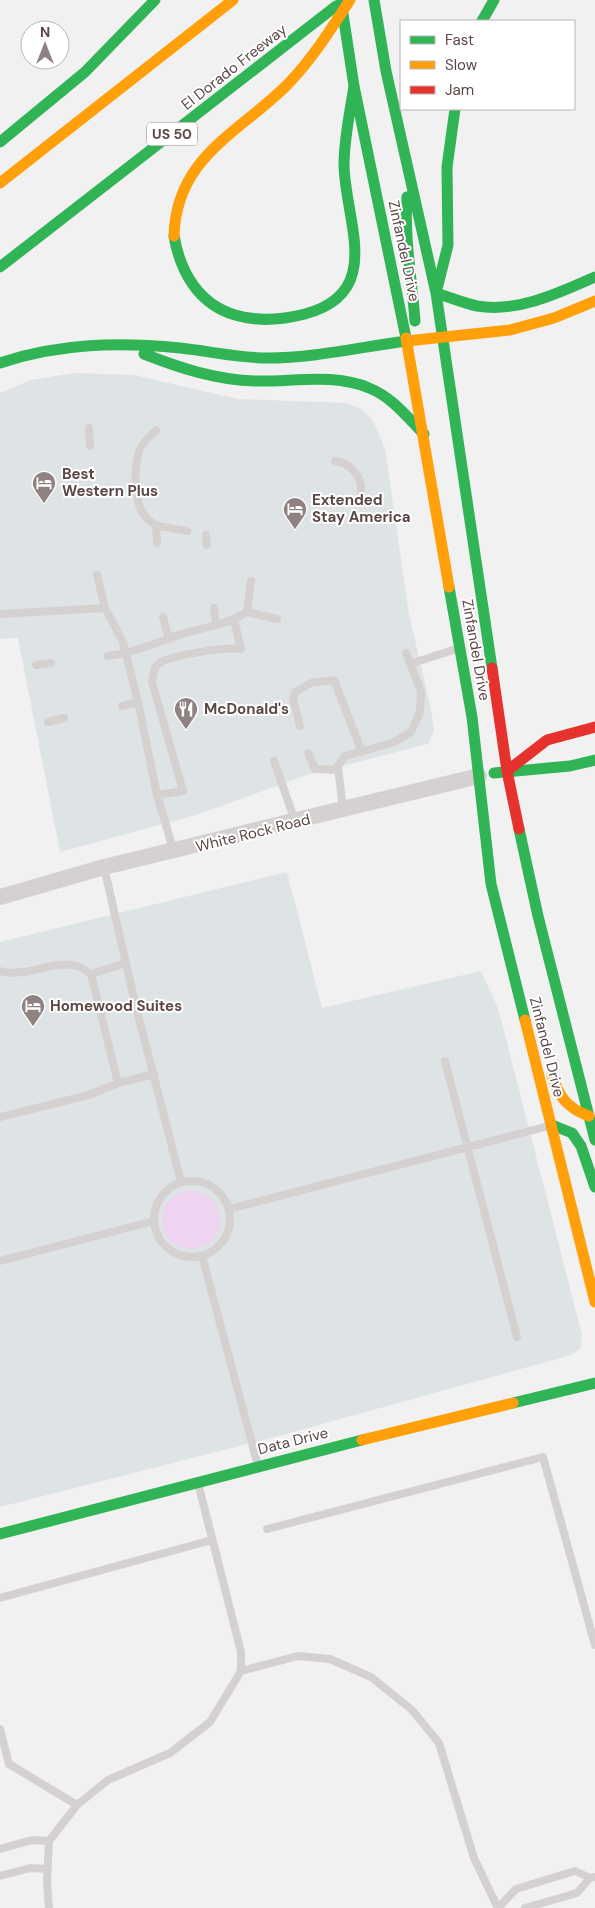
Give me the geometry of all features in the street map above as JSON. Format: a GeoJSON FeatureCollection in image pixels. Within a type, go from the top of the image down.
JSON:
{"type":"FeatureCollection","features":[{"type":"Feature","properties":{"kind":"main road"},"geometry":{"type":"LineString","coordinates":[[0,142],[85,72],[155,0]]}},
{"type":"Feature","properties":{"kind":"main road"},"geometry":{"type":"LineString","coordinates":[[0,183],[233,0]]}},
{"type":"Feature","properties":{"kind":"main road","name":"Zinfandel Drive"},"geometry":{"type":"LineString","coordinates":[[342,0],[354,86],[407,341],[472,717],[491,884],[595,1302]]}},
{"type":"Feature","properties":{"kind":"main road","name":"El Dorado Freeway"},"geometry":{"type":"LineString","coordinates":[[0,267],[342,0]]}},
{"type":"Feature","properties":{"kind":"main road"},"geometry":{"type":"LineString","coordinates":[[350,0],[300,72],[194,167],[181,194],[174,214],[173,236],[177,256],[196,289],[211,304],[246,319],[280,320],[317,312],[331,304],[346,289],[354,272],[354,243],[344,165],[354,86]]}},
{"type":"Feature","properties":{"kind":"main road","name":"Zinfandel Drive"},"geometry":{"type":"LineString","coordinates":[[374,0],[386,71],[436,293],[507,771],[538,916],[592,1115],[595,1140]]}},
{"type":"Feature","properties":{"kind":"main road"},"geometry":{"type":"LineString","coordinates":[[483,20],[494,0]]}},
{"type":"Feature","properties":{"kind":"main road"},"geometry":{"type":"LineString","coordinates":[[455,110],[448,167],[448,244],[436,293],[477,306],[503,306],[538,299],[595,277]]}},
{"type":"Feature","properties":{"kind":"main road"},"geometry":{"type":"LineString","coordinates":[[407,341],[415,321],[412,274],[404,229],[408,171]]}},
{"type":"Feature","properties":{"kind":"main road"},"geometry":{"type":"LineString","coordinates":[[0,363],[64,348],[117,343],[180,348],[244,357],[296,356],[407,341],[480,335],[510,330],[576,310],[595,301]]}},
{"type":"Feature","properties":{"kind":"main road"},"geometry":{"type":"LineString","coordinates":[[117,343],[180,368],[238,380],[354,383],[382,394],[424,434]]}},
{"type":"Feature","properties":{"kind":"main road","name":"White Rock Road"},"geometry":{"type":"LineString","coordinates":[[507,771],[547,740],[595,727]]}},
{"type":"Feature","properties":{"kind":"main road","name":"White Rock Road"},"geometry":{"type":"LineString","coordinates":[[479,776],[507,771],[570,766],[595,760]]}},
{"type":"Feature","properties":{"kind":"main road"},"geometry":{"type":"LineString","coordinates":[[505,940],[522,955]]}},
{"type":"Feature","properties":{"kind":"main road"},"geometry":{"type":"LineString","coordinates":[[548,1059],[561,1102],[570,1109],[592,1115]]}},
{"type":"Feature","properties":{"kind":"main road"},"geometry":{"type":"LineString","coordinates":[[552,1125],[572,1133],[581,1146],[593,1186],[595,1187]]}},
{"type":"Feature","properties":{"kind":"main road","name":"Data Drive"},"geometry":{"type":"LineString","coordinates":[[0,1534],[258,1465],[595,1383]]}},
{"type":"Feature","properties":{"kind":"street","name":"White Rock Road"},"geometry":{"type":"LineString","coordinates":[[0,897],[104,868],[479,776]]}},
{"type":"Feature","properties":{"kind":"lane"},"geometry":{"type":"LineString","coordinates":[[89,428],[90,446]]}},
{"type":"Feature","properties":{"kind":"lane"},"geometry":{"type":"LineString","coordinates":[[156,430],[147,438],[138,454],[136,490],[144,514],[156,525],[187,531]]}},
{"type":"Feature","properties":{"kind":"lane"},"geometry":{"type":"LineString","coordinates":[[335,461],[346,462],[357,475],[362,486],[361,494]]}},
{"type":"Feature","properties":{"kind":"lane"},"geometry":{"type":"LineString","coordinates":[[156,525],[157,543]]}},
{"type":"Feature","properties":{"kind":"lane"},"geometry":{"type":"LineString","coordinates":[[206,535],[207,545]]}},
{"type":"Feature","properties":{"kind":"lane"},"geometry":{"type":"LineString","coordinates":[[97,575],[105,608],[126,654],[157,795],[174,852]]}},
{"type":"Feature","properties":{"kind":"lane"},"geometry":{"type":"LineString","coordinates":[[247,612],[251,582]]}},
{"type":"Feature","properties":{"kind":"lane"},"geometry":{"type":"LineString","coordinates":[[0,614],[105,608]]}},
{"type":"Feature","properties":{"kind":"lane"},"geometry":{"type":"LineString","coordinates":[[214,608],[216,624]]}},
{"type":"Feature","properties":{"kind":"lane"},"geometry":{"type":"LineString","coordinates":[[108,656],[126,654],[216,624],[234,620],[247,612],[277,619]]}},
{"type":"Feature","properties":{"kind":"lane"},"geometry":{"type":"LineString","coordinates":[[163,617],[169,639]]}},
{"type":"Feature","properties":{"kind":"lane"},"geometry":{"type":"LineString","coordinates":[[157,795],[183,791],[152,682],[153,672],[157,665],[167,659],[226,647],[241,649],[234,620]]}},
{"type":"Feature","properties":{"kind":"lane"},"geometry":{"type":"LineString","coordinates":[[410,664],[460,648]]}},
{"type":"Feature","properties":{"kind":"lane"},"geometry":{"type":"LineString","coordinates":[[343,810],[338,766],[345,756],[392,742],[411,732],[420,712],[421,691],[406,653]]}},
{"type":"Feature","properties":{"kind":"lane"},"geometry":{"type":"LineString","coordinates":[[36,665],[51,663]]}},
{"type":"Feature","properties":{"kind":"lane"},"geometry":{"type":"LineString","coordinates":[[300,726],[293,699],[295,692],[311,683],[334,680],[362,752]]}},
{"type":"Feature","properties":{"kind":"lane"},"geometry":{"type":"LineString","coordinates":[[122,706],[138,702]]}},
{"type":"Feature","properties":{"kind":"lane"},"geometry":{"type":"LineString","coordinates":[[48,722],[64,718]]}},
{"type":"Feature","properties":{"kind":"lane"},"geometry":{"type":"LineString","coordinates":[[308,753],[316,769],[338,770]]}},
{"type":"Feature","properties":{"kind":"lane"},"geometry":{"type":"LineString","coordinates":[[274,761],[295,822]]}},
{"type":"Feature","properties":{"kind":"lane"},"geometry":{"type":"LineString","coordinates":[[104,868],[181,1182]]}},
{"type":"Feature","properties":{"kind":"lane"},"geometry":{"type":"LineString","coordinates":[[0,971],[18,974],[62,965],[75,965],[92,974],[126,963]]}},
{"type":"Feature","properties":{"kind":"lane"},"geometry":{"type":"LineString","coordinates":[[92,974],[118,1083]]}},
{"type":"Feature","properties":{"kind":"lane"},"geometry":{"type":"LineString","coordinates":[[445,1061],[517,1336]]}},
{"type":"Feature","properties":{"kind":"lane"},"geometry":{"type":"LineString","coordinates":[[0,1117],[88,1095],[118,1083],[154,1074]]}},
{"type":"Feature","properties":{"kind":"lane"},"geometry":{"type":"LineString","coordinates":[[229,1209],[552,1125]]}},
{"type":"Feature","properties":{"kind":"lane"},"geometry":{"type":"LineString","coordinates":[[196,1181],[211,1186],[222,1195],[229,1209],[230,1224],[226,1238],[216,1249],[202,1256],[187,1257],[173,1253],[161,1243],[154,1230],[153,1214],[158,1200],[168,1189],[181,1182],[196,1181]]}},
{"type":"Feature","properties":{"kind":"lane"},"geometry":{"type":"LineString","coordinates":[[0,1261],[154,1222]]}},
{"type":"Feature","properties":{"kind":"lane"},"geometry":{"type":"LineString","coordinates":[[202,1256],[258,1465]]}},
{"type":"Feature","properties":{"kind":"lane"},"geometry":{"type":"LineString","coordinates":[[267,1529],[543,1457],[595,1645]]}},
{"type":"Feature","properties":{"kind":"lane"},"geometry":{"type":"LineString","coordinates":[[49,1908],[47,1868],[49,1841],[77,1805],[108,1780],[170,1753],[210,1722],[241,1671],[241,1652],[197,1481]]}},
{"type":"Feature","properties":{"kind":"lane"},"geometry":{"type":"LineString","coordinates":[[0,1598],[212,1540]]}},
{"type":"Feature","properties":{"kind":"lane"},"geometry":{"type":"LineString","coordinates":[[241,1671],[298,1656],[330,1659],[370,1677],[412,1710],[438,1743],[474,1858],[498,1908],[516,1889],[575,1871],[593,1878],[577,1893],[525,1908]]}},
{"type":"Feature","properties":{"kind":"lane"},"geometry":{"type":"LineString","coordinates":[[0,1729],[10,1764],[77,1805]]}},
{"type":"Feature","properties":{"kind":"lane"},"geometry":{"type":"LineString","coordinates":[[0,1849],[32,1840],[49,1841]]}},
{"type":"Feature","properties":{"kind":"lane"},"geometry":{"type":"LineString","coordinates":[[0,1876],[30,1868],[47,1868]]}},
{"type":"Feature","properties":{"kind":"shaded area"},"geometry":{"type":"Polygon","coordinates":[[[74,373],[134,375],[238,399],[347,403],[363,410],[373,421],[385,449],[409,614],[431,709],[434,731],[428,744],[307,775],[196,815],[60,852],[18,638],[0,639],[0,393],[31,380],[74,373]]]}},
{"type":"Feature","properties":{"kind":"shaded area"},"geometry":{"type":"Polygon","coordinates":[[[287,872],[322,1008],[481,971],[498,1008],[582,1335],[580,1349],[571,1355],[286,1434],[0,1507],[0,942],[287,872]]]}},
{"type":"Feature","properties":{"kind":"shaded area"},"geometry":{"type":"Polygon","coordinates":[[[185,1191],[197,1191],[212,1199],[220,1214],[220,1226],[212,1241],[197,1249],[185,1249],[170,1241],[162,1226],[162,1214],[170,1199],[185,1191]]]}},
{"type":"Feature","properties":{"kind":"traffic: fast"},"geometry":{"type":"LineString","coordinates":[[0,142],[85,72],[155,0]]}},
{"type":"Feature","properties":{"kind":"traffic: fast"},"geometry":{"type":"LineString","coordinates":[[374,0],[386,71],[436,293],[492,668]]}},
{"type":"Feature","properties":{"kind":"traffic: fast"},"geometry":{"type":"LineString","coordinates":[[483,20],[494,0]]}},
{"type":"Feature","properties":{"kind":"traffic: fast"},"geometry":{"type":"LineString","coordinates":[[341,1],[354,86],[406,338]]}},
{"type":"Feature","properties":{"kind":"traffic: fast"},"geometry":{"type":"LineString","coordinates":[[0,267],[336,6]]}},
{"type":"Feature","properties":{"kind":"traffic: fast"},"geometry":{"type":"LineString","coordinates":[[174,236],[181,262],[193,284],[211,303],[222,310],[253,319],[270,319],[305,314],[330,304],[345,290],[353,272],[355,253],[346,187],[344,155],[354,86]]}},
{"type":"Feature","properties":{"kind":"traffic: fast"},"geometry":{"type":"LineString","coordinates":[[436,293],[448,245],[447,167],[455,110]]}},
{"type":"Feature","properties":{"kind":"traffic: fast"},"geometry":{"type":"LineString","coordinates":[[407,197],[407,244],[415,321]]}},
{"type":"Feature","properties":{"kind":"traffic: fast"},"geometry":{"type":"LineString","coordinates":[[436,293],[477,306],[507,307],[538,300],[595,277]]}},
{"type":"Feature","properties":{"kind":"traffic: fast"},"geometry":{"type":"LineString","coordinates":[[0,363],[44,351],[89,346],[157,346],[245,357],[285,358],[407,341]]}},
{"type":"Feature","properties":{"kind":"traffic: fast"},"geometry":{"type":"LineString","coordinates":[[144,354],[212,376],[226,378],[255,381],[327,379],[356,383],[385,397],[399,408],[424,434]]}},
{"type":"Feature","properties":{"kind":"traffic: fast"},"geometry":{"type":"LineString","coordinates":[[449,587],[472,717],[491,884],[525,1020]]}},
{"type":"Feature","properties":{"kind":"traffic: fast"},"geometry":{"type":"LineString","coordinates":[[494,773],[570,766],[595,760]]}},
{"type":"Feature","properties":{"kind":"traffic: fast"},"geometry":{"type":"LineString","coordinates":[[519,829],[538,916],[595,1140]]}},
{"type":"Feature","properties":{"kind":"traffic: fast"},"geometry":{"type":"LineString","coordinates":[[552,1125],[572,1133],[581,1146],[595,1187]]}},
{"type":"Feature","properties":{"kind":"traffic: fast"},"geometry":{"type":"LineString","coordinates":[[513,1403],[595,1383]]}},
{"type":"Feature","properties":{"kind":"traffic: fast"},"geometry":{"type":"LineString","coordinates":[[0,1534],[362,1440]]}},
{"type":"Feature","properties":{"kind":"traffic: slow"},"geometry":{"type":"LineString","coordinates":[[0,183],[233,0]]}},
{"type":"Feature","properties":{"kind":"traffic: slow"},"geometry":{"type":"LineString","coordinates":[[174,236],[177,209],[185,186],[197,167],[212,150],[286,86],[304,66],[350,0]]}},
{"type":"Feature","properties":{"kind":"traffic: slow"},"geometry":{"type":"LineString","coordinates":[[407,341],[510,330],[554,318],[595,301]]}},
{"type":"Feature","properties":{"kind":"traffic: slow"},"geometry":{"type":"LineString","coordinates":[[406,338],[449,587]]}},
{"type":"Feature","properties":{"kind":"traffic: slow"},"geometry":{"type":"LineString","coordinates":[[525,1020],[595,1302]]}},
{"type":"Feature","properties":{"kind":"traffic: slow"},"geometry":{"type":"LineString","coordinates":[[552,1075],[565,1101],[581,1113],[589,1116]]}},
{"type":"Feature","properties":{"kind":"traffic: slow"},"geometry":{"type":"LineString","coordinates":[[362,1440],[513,1403]]}},
{"type":"Feature","properties":{"kind":"traffic: jam"},"geometry":{"type":"LineString","coordinates":[[492,668],[507,771],[519,829]]}},
{"type":"Feature","properties":{"kind":"traffic: jam"},"geometry":{"type":"LineString","coordinates":[[507,771],[547,740],[595,727]]}},
{"type":"Feature","properties":{"kind":"place","name":"Best Western Plus"},"geometry":{"type":"Point","coordinates":[44,504]}},
{"type":"Feature","properties":{"kind":"place","name":"Extended Stay America"},"geometry":{"type":"Point","coordinates":[295,530]}},
{"type":"Feature","properties":{"kind":"place","name":"McDonald's"},"geometry":{"type":"Point","coordinates":[186,730]}},
{"type":"Feature","properties":{"kind":"place","name":"Homewood Suites"},"geometry":{"type":"Point","coordinates":[33,1027]}}]}
